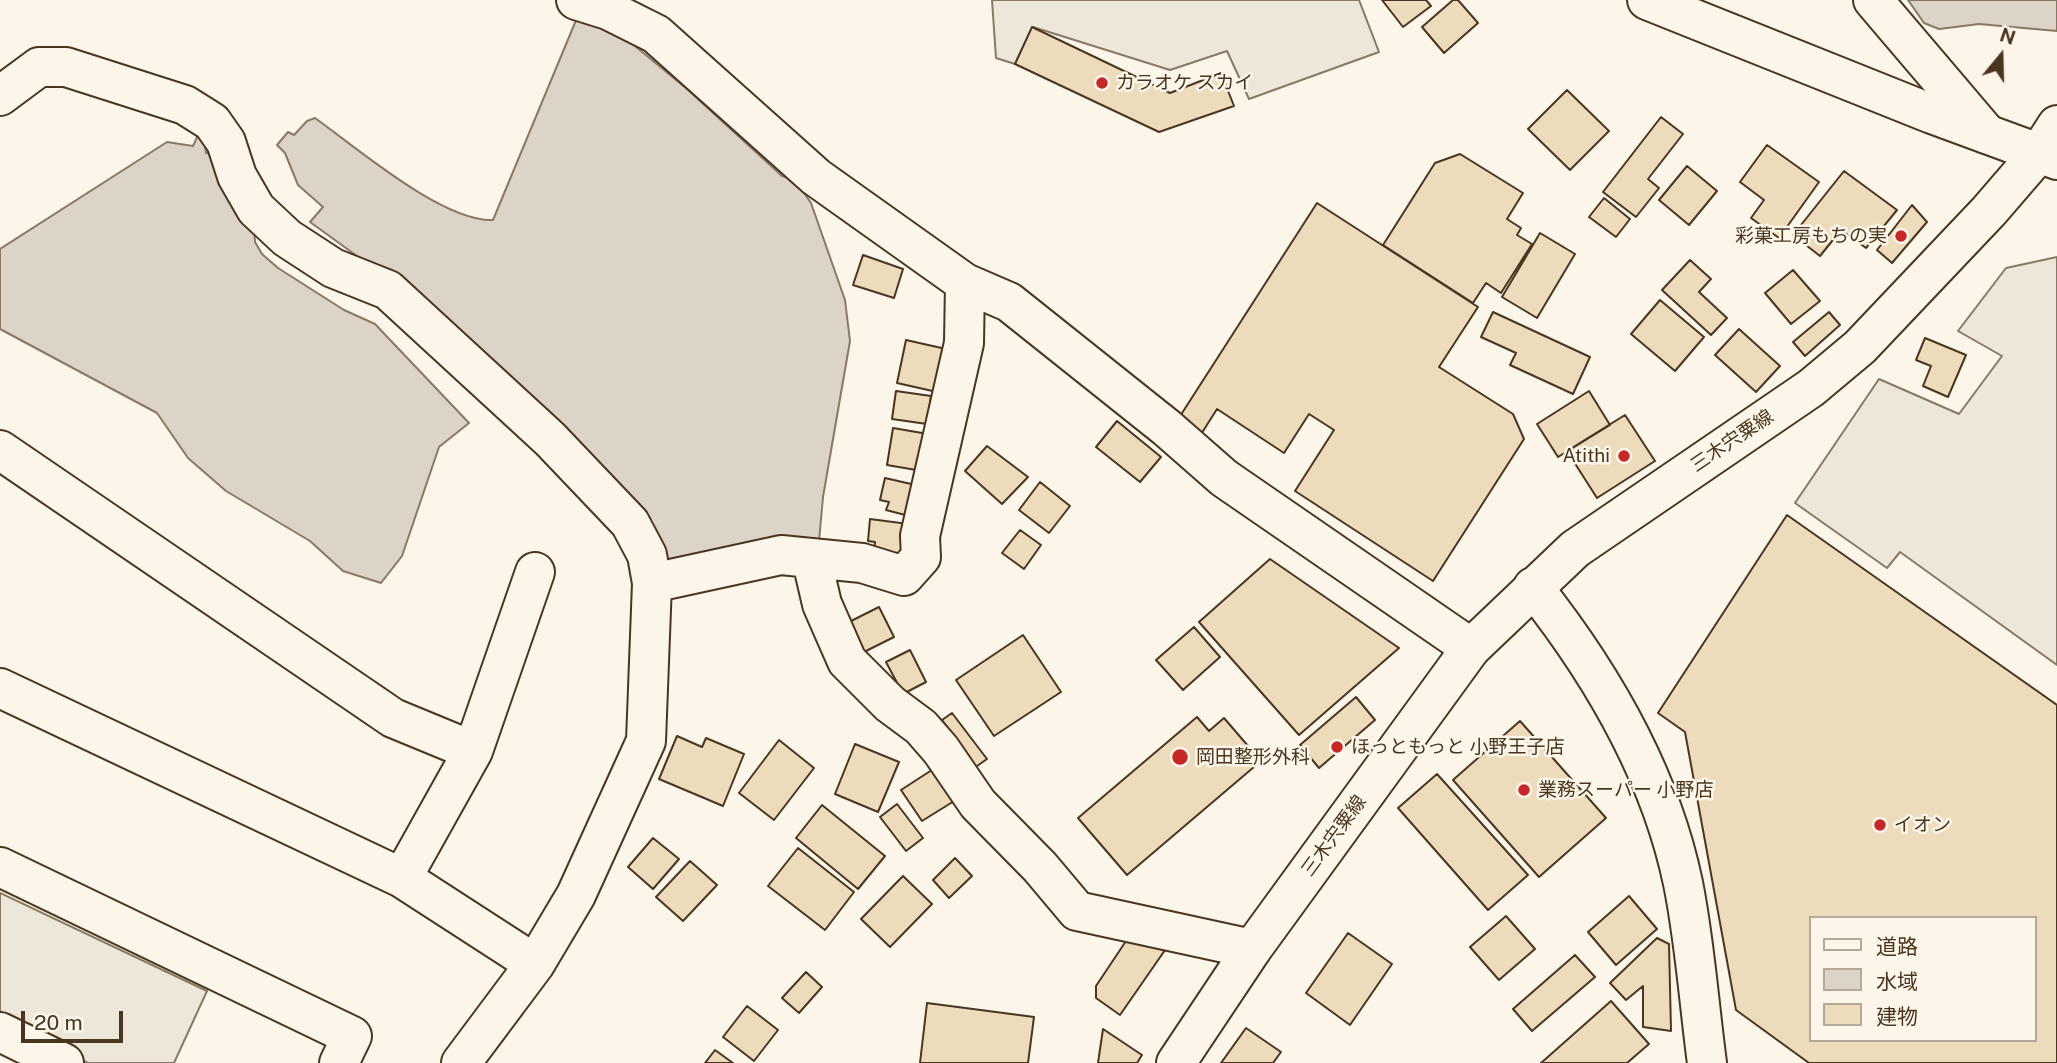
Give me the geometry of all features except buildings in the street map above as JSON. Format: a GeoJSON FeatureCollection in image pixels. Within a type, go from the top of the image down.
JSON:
{"type":"FeatureCollection","features":[{"type":"Feature","properties":{"kind":"street"},"geometry":{"type":"LineString","coordinates":[[576,0],[608,10],[656,34],[816,177],[965,283],[1009,302],[1167,428],[1224,478],[1471,648]]}},
{"type":"Feature","properties":{"kind":"street","name":"三木宍粟線"},"geometry":{"type":"LineString","coordinates":[[1650,0],[1987,134],[2051,146]]}},
{"type":"Feature","properties":{"kind":"street"},"geometry":{"type":"LineString","coordinates":[[1873,0],[1987,134]]}},
{"type":"Feature","properties":{"kind":"street"},"geometry":{"type":"LineString","coordinates":[[0,96],[39,67],[66,67],[185,105],[212,122],[226,142],[237,176],[256,209],[287,239],[333,268],[388,290],[486,378],[630,523],[647,555],[652,583],[646,741],[576,895],[535,964],[461,1063]]}},
{"type":"Feature","properties":{"kind":"street","name":"三木宍粟線"},"geometry":{"type":"LineString","coordinates":[[1176,1063],[1252,949],[1471,648],[1533,587],[1594,535],[1811,388],[1860,347],[2051,146]]}},
{"type":"Feature","properties":{"kind":"street"},"geometry":{"type":"LineString","coordinates":[[652,583],[781,555],[812,561],[862,563],[904,576],[921,557],[920,536],[964,343],[965,283]]}},
{"type":"Feature","properties":{"kind":"street"},"geometry":{"type":"LineString","coordinates":[[0,450],[393,718],[474,751]]}},
{"type":"Feature","properties":{"kind":"street"},"geometry":{"type":"LineString","coordinates":[[812,561],[822,604],[847,661],[890,704],[921,727],[942,750],[978,804],[1040,867],[1077,911],[1252,949]]}},
{"type":"Feature","properties":{"kind":"street"},"geometry":{"type":"LineString","coordinates":[[402,878],[474,751],[535,572]]}},
{"type":"Feature","properties":{"kind":"street"},"geometry":{"type":"LineString","coordinates":[[1533,587],[1579,644],[1640,753],[1665,820],[1683,884],[1707,1063]]}},
{"type":"Feature","properties":{"kind":"street"},"geometry":{"type":"LineString","coordinates":[[0,688],[402,878],[535,964]]}},
{"type":"Feature","properties":{"kind":"street"},"geometry":{"type":"LineString","coordinates":[[0,867],[352,1036],[339,1063]]}},
{"type":"Feature","properties":{"kind":"street"},"geometry":{"type":"LineString","coordinates":[[0,1032],[64,1063]]}},
{"type":"Feature","properties":{"kind":"shaded area"},"geometry":{"type":"Polygon","coordinates":[[[992,0],[1359,0],[1379,52],[1249,99],[1227,51],[1170,70],[1033,27],[1015,64],[996,58],[992,0]]]}},
{"type":"Feature","properties":{"kind":"shaded area"},"geometry":{"type":"Polygon","coordinates":[[[2057,257],[2057,665],[1900,552],[1887,568],[1795,503],[1879,379],[1959,414],[2002,356],[1958,331],[2006,268],[2057,257]]]}},
{"type":"Feature","properties":{"kind":"shaded area"},"geometry":{"type":"Polygon","coordinates":[[[0,893],[207,991],[174,1063],[88,1063],[0,1021],[0,893]]]}},
{"type":"Feature","properties":{"kind":"water"},"geometry":{"type":"Polygon","coordinates":[[[1908,0],[2057,0],[2057,31],[1979,24],[1939,29],[1924,23],[1908,0]]]}},
{"type":"Feature","properties":{"kind":"water"},"geometry":{"type":"Polygon","coordinates":[[[579,13],[635,46],[687,89],[782,176],[795,180],[811,203],[845,300],[850,341],[823,497],[819,541],[677,563],[663,559],[408,293],[310,222],[323,207],[298,185],[285,153],[277,145],[288,132],[294,135],[307,121],[315,118],[426,197],[473,217],[493,220],[579,13]]]}},
{"type":"Feature","properties":{"kind":"water"},"geometry":{"type":"Polygon","coordinates":[[[200,131],[203,134],[206,153],[221,155],[254,225],[255,242],[262,254],[278,268],[344,310],[375,324],[469,423],[439,447],[402,556],[381,583],[343,571],[310,541],[226,491],[188,458],[157,413],[0,329],[0,249],[167,142],[193,146],[200,131]]]}},
{"type":"Feature","properties":{"kind":"place","name":"カラオケ スカイ"},"geometry":{"type":"Point","coordinates":[1102,83]}},
{"type":"Feature","properties":{"kind":"place","name":"彩菓工房もちの実"},"geometry":{"type":"Point","coordinates":[1901,236]}},
{"type":"Feature","properties":{"kind":"place","name":"Atithi"},"geometry":{"type":"Point","coordinates":[1624,456]}},
{"type":"Feature","properties":{"kind":"place","name":"ほっともっと 小野王子店"},"geometry":{"type":"Point","coordinates":[1337,747]}},
{"type":"Feature","properties":{"kind":"place","name":"岡田整形外科"},"geometry":{"type":"Point","coordinates":[1180,757]}},
{"type":"Feature","properties":{"kind":"place","name":"業務スーパー 小野店"},"geometry":{"type":"Point","coordinates":[1524,790]}},
{"type":"Feature","properties":{"kind":"place","name":"イオン"},"geometry":{"type":"Point","coordinates":[1880,825]}}]}
